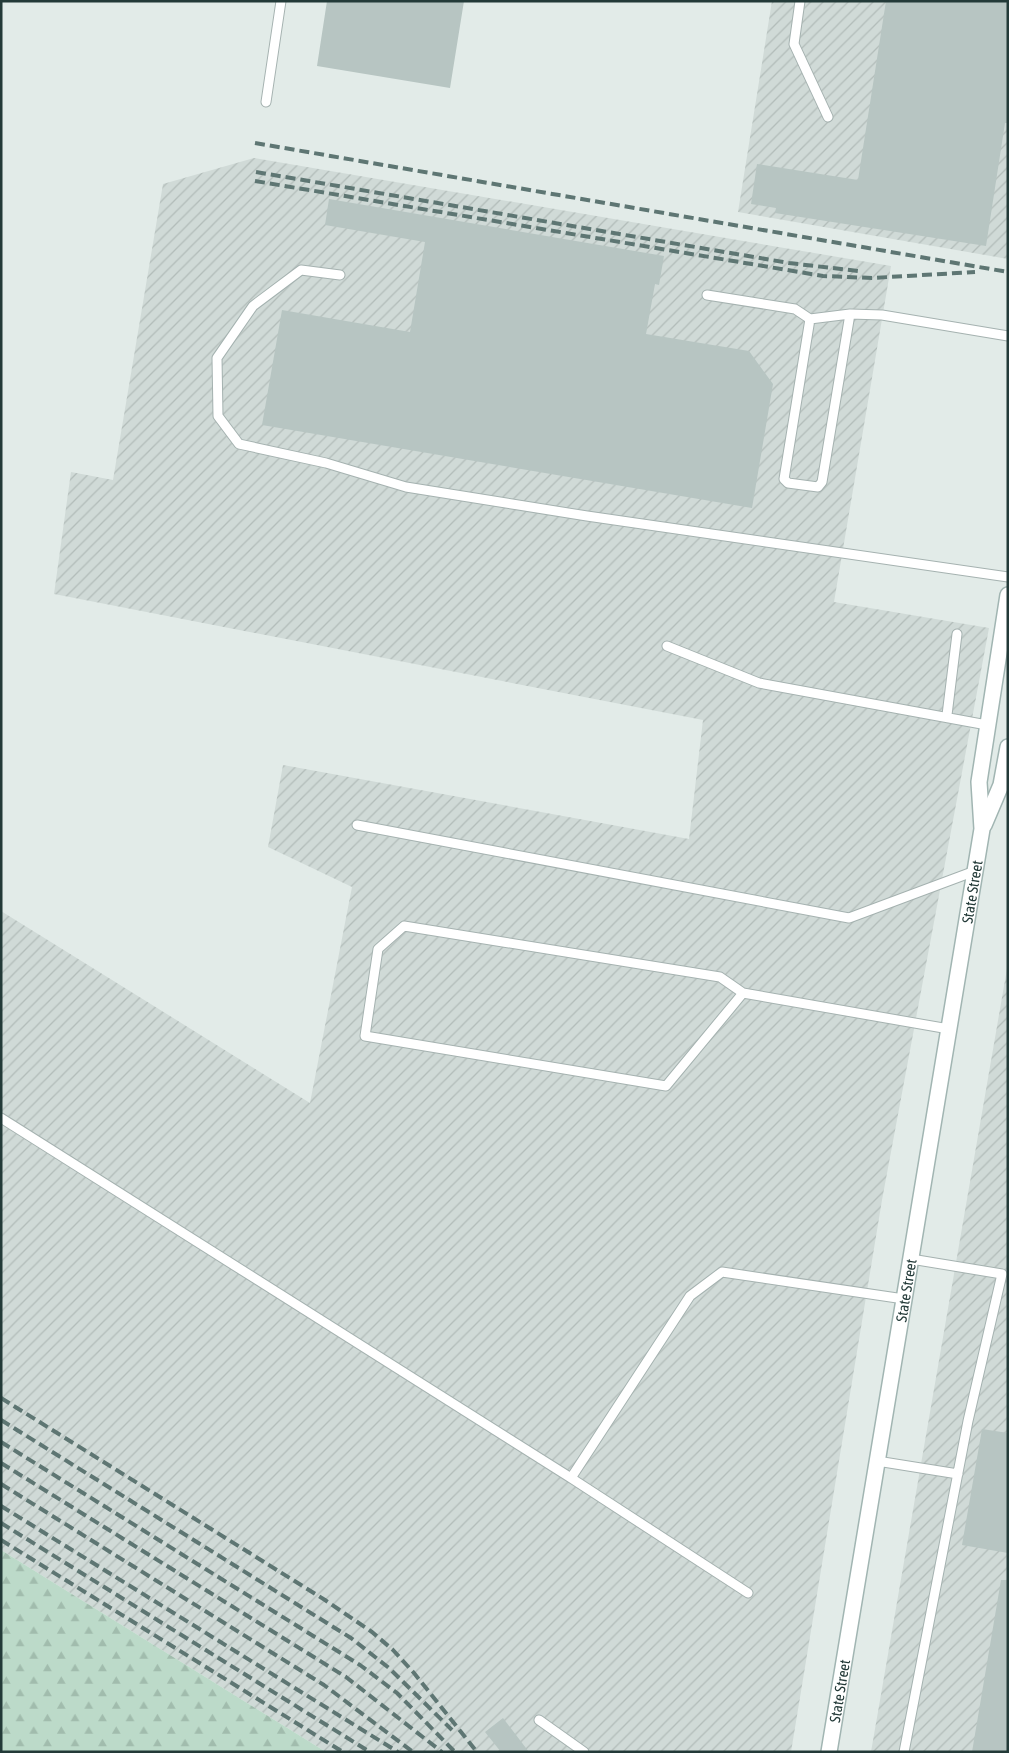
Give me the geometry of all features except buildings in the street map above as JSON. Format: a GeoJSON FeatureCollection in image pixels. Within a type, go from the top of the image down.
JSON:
{"type":"FeatureCollection","features":[{"type":"Feature","properties":{"kind":"street","name":"State Street"},"geometry":{"type":"LineString","coordinates":[[982,829],[979,782],[1008,595]]}},
{"type":"Feature","properties":{"kind":"street","name":"State Street"},"geometry":{"type":"LineString","coordinates":[[829,1752],[982,829],[1000,785],[1008,747]]}},
{"type":"Feature","properties":{"kind":"lane"},"geometry":{"type":"LineString","coordinates":[[266,102],[282,1]]}},
{"type":"Feature","properties":{"kind":"lane"},"geometry":{"type":"LineString","coordinates":[[800,1],[794,44],[828,117]]}},
{"type":"Feature","properties":{"kind":"lane"},"geometry":{"type":"LineString","coordinates":[[340,275],[301,270],[252,306],[217,358],[218,416],[238,444],[326,463],[406,487],[587,516],[1008,577]]}},
{"type":"Feature","properties":{"kind":"lane"},"geometry":{"type":"LineString","coordinates":[[707,295],[795,309],[810,320],[850,314],[882,315],[1008,336]]}},
{"type":"Feature","properties":{"kind":"lane"},"geometry":{"type":"LineString","coordinates":[[810,320],[784,479],[788,483],[818,487],[822,482],[850,314]]}},
{"type":"Feature","properties":{"kind":"lane"},"geometry":{"type":"LineString","coordinates":[[949,718],[946,709],[957,634]]}},
{"type":"Feature","properties":{"kind":"lane"},"geometry":{"type":"LineString","coordinates":[[667,646],[759,684],[987,725]]}},
{"type":"Feature","properties":{"kind":"lane"},"geometry":{"type":"LineString","coordinates":[[357,825],[849,918],[975,871]]}},
{"type":"Feature","properties":{"kind":"lane"},"geometry":{"type":"LineString","coordinates":[[743,993],[666,1086],[366,1036],[378,949],[404,926],[720,977],[743,993],[949,1029]]}},
{"type":"Feature","properties":{"kind":"lane"},"geometry":{"type":"LineString","coordinates":[[1,1118],[571,1478],[748,1593]]}},
{"type":"Feature","properties":{"kind":"lane"},"geometry":{"type":"LineString","coordinates":[[904,1752],[958,1474],[1002,1274],[911,1259]]}},
{"type":"Feature","properties":{"kind":"lane"},"geometry":{"type":"LineString","coordinates":[[571,1478],[690,1296],[722,1272],[904,1299]]}},
{"type":"Feature","properties":{"kind":"lane"},"geometry":{"type":"LineString","coordinates":[[877,1461],[958,1474]]}},
{"type":"Feature","properties":{"kind":"lane"},"geometry":{"type":"LineString","coordinates":[[539,1720],[584,1752]]}},
{"type":"Feature","properties":{"kind":"shaded area"},"geometry":{"type":"Polygon","coordinates":[[[772,1],[1008,1],[1008,259],[738,212],[772,1]]]}},
{"type":"Feature","properties":{"kind":"shaded area"},"geometry":{"type":"Polygon","coordinates":[[[254,158],[891,266],[834,602],[989,628],[882,1200],[791,1752],[326,1752],[1,1550],[1,911],[310,1103],[352,887],[268,847],[283,765],[689,839],[703,720],[54,594],[71,472],[113,480],[163,184],[254,158]]]}},
{"type":"Feature","properties":{"kind":"shaded area"},"geometry":{"type":"Polygon","coordinates":[[[1008,963],[1008,1752],[871,1752],[1008,963]]]}},
{"type":"Feature","properties":{"kind":"green space"},"geometry":{"type":"Polygon","coordinates":[[[1,1550],[326,1752],[1,1752],[1,1550]]]}},
{"type":"Feature","properties":{"kind":"railway"},"geometry":{"type":"LineString","coordinates":[[255,143],[1008,272]]}},
{"type":"Feature","properties":{"kind":"railway"},"geometry":{"type":"LineString","coordinates":[[256,172],[789,263],[858,271]]}},
{"type":"Feature","properties":{"kind":"railway"},"geometry":{"type":"LineString","coordinates":[[255,181],[823,276],[872,278],[975,272]]}},
{"type":"Feature","properties":{"kind":"railway"},"geometry":{"type":"LineString","coordinates":[[1,1398],[325,1600],[372,1632],[393,1650],[414,1673],[477,1752]]}},
{"type":"Feature","properties":{"kind":"railway"},"geometry":{"type":"LineString","coordinates":[[1,1420],[351,1638],[389,1668],[452,1730]]}},
{"type":"Feature","properties":{"kind":"railway"},"geometry":{"type":"LineString","coordinates":[[1,1442],[360,1665],[397,1693],[455,1752]]}},
{"type":"Feature","properties":{"kind":"railway"},"geometry":{"type":"LineString","coordinates":[[1,1463],[346,1677],[442,1752]]}},
{"type":"Feature","properties":{"kind":"railway"},"geometry":{"type":"LineString","coordinates":[[1,1484],[324,1685],[413,1752]]}},
{"type":"Feature","properties":{"kind":"railway"},"geometry":{"type":"LineString","coordinates":[[1,1506],[398,1752]]}},
{"type":"Feature","properties":{"kind":"railway"},"geometry":{"type":"LineString","coordinates":[[1,1523],[370,1752]]}},
{"type":"Feature","properties":{"kind":"railway"},"geometry":{"type":"LineString","coordinates":[[1,1540],[343,1752]]}}]}
